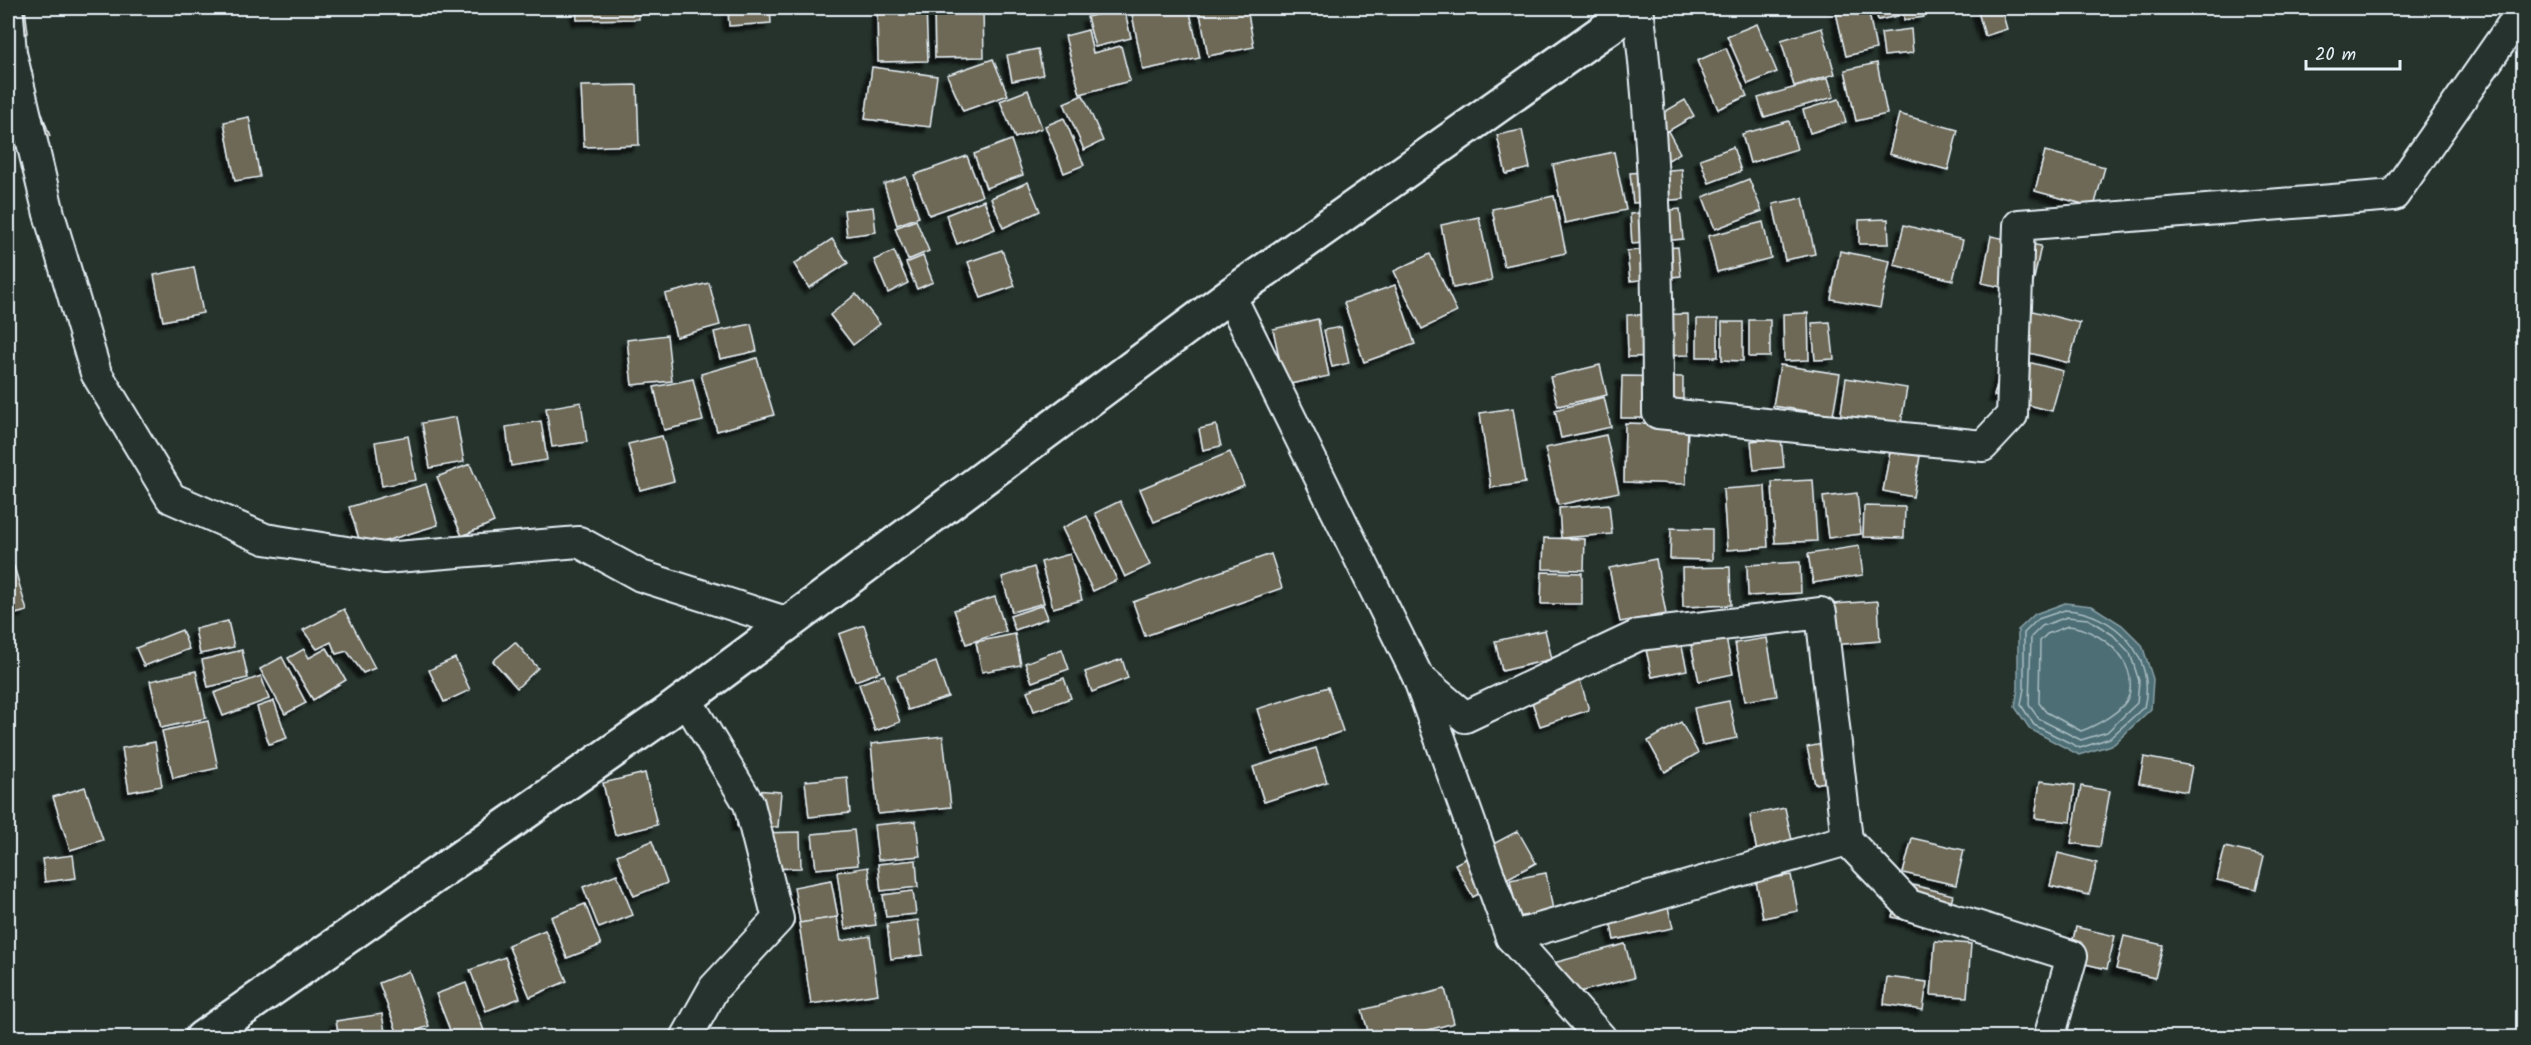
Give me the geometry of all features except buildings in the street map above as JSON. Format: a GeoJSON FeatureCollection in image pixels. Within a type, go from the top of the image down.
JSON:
{"type":"FeatureCollection","features":[{"type":"Feature","properties":{"kind":"street"},"geometry":{"type":"LineString","coordinates":[[202,1038],[686,699],[1230,295],[1637,8],[1647,76],[1658,252],[1658,413],[1983,446],[2012,415],[2019,225],[2394,195],[2523,8]]}},
{"type":"Feature","properties":{"kind":"street"},"geometry":{"type":"LineString","coordinates":[[8,16],[11,53],[50,214],[96,373],[171,498],[265,539],[384,558],[579,542],[641,576],[789,623]]}},
{"type":"Feature","properties":{"kind":"street"},"geometry":{"type":"LineString","coordinates":[[1230,295],[1418,677],[1511,937],[1601,1038]]}},
{"type":"Feature","properties":{"kind":"street"},"geometry":{"type":"LineString","coordinates":[[1418,677],[1465,717],[1639,635],[1821,613],[1847,840],[1909,905],[2072,956],[2049,1038]]}},
{"type":"Feature","properties":{"kind":"street"},"geometry":{"type":"LineString","coordinates":[[686,699],[749,804],[778,919],[714,988],[686,1038]]}},
{"type":"Feature","properties":{"kind":"street"},"geometry":{"type":"LineString","coordinates":[[1511,937],[1847,840]]}},
{"type":"Feature","properties":{"kind":"water"},"geometry":{"type":"Polygon","coordinates":[[[2065,603],[2092,606],[2122,625],[2142,645],[2153,679],[2151,709],[2114,744],[2079,755],[2030,729],[2015,707],[2018,688],[2018,630],[2035,614],[2065,603]]]}}]}
